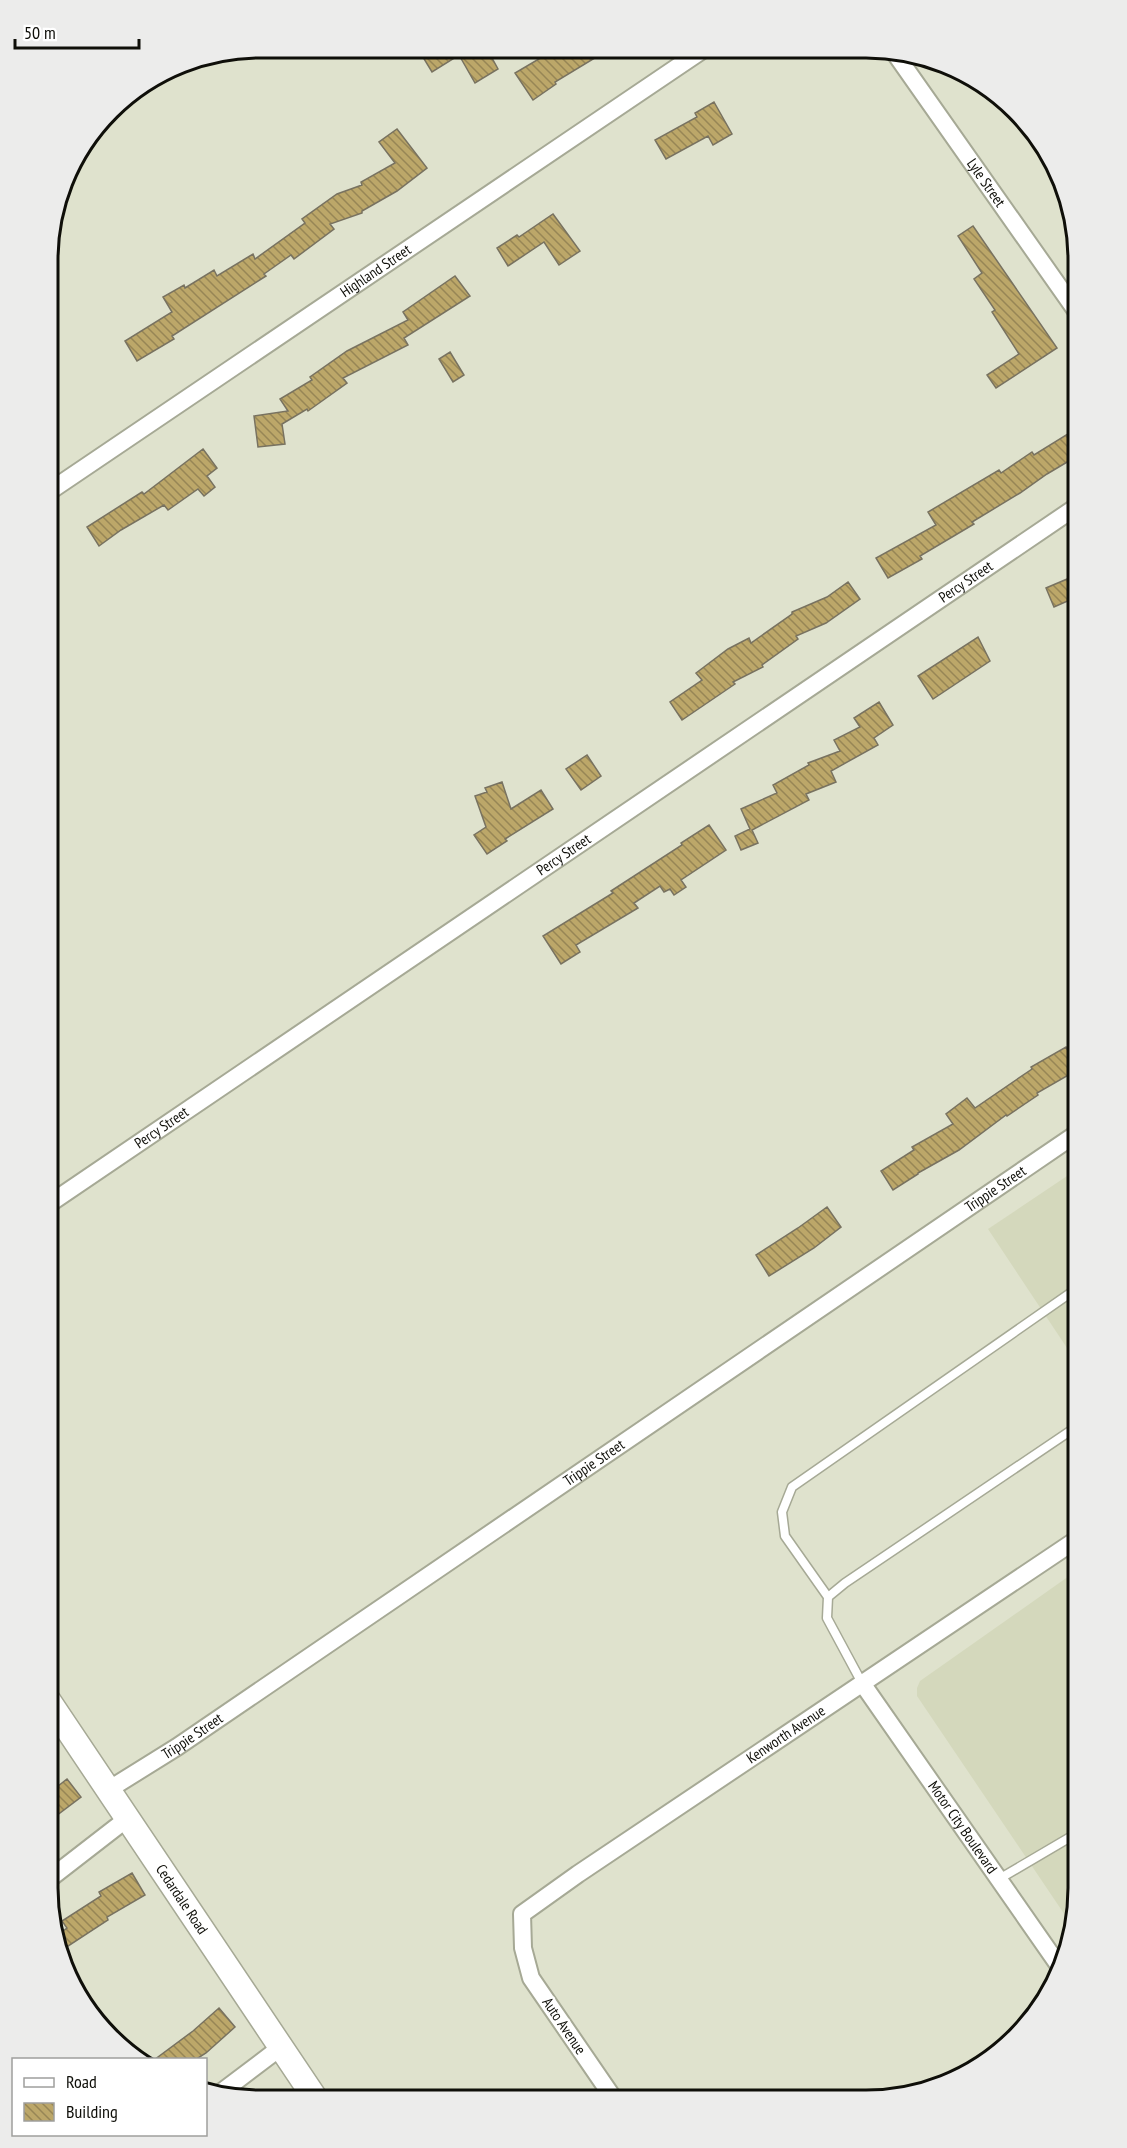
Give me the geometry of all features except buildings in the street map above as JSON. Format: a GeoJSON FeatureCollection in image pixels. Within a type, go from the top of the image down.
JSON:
{"type":"FeatureCollection","features":[{"type":"Feature","properties":{"kind":"street","name":"Highland Street"},"geometry":{"type":"LineString","coordinates":[[58,486],[691,58]]}},
{"type":"Feature","properties":{"kind":"street","name":"Lyle Street"},"geometry":{"type":"LineString","coordinates":[[900,61],[1069,301]]}},
{"type":"Feature","properties":{"kind":"street","name":"Percy Street"},"geometry":{"type":"LineString","coordinates":[[58,1198],[1069,512]]}},
{"type":"Feature","properties":{"kind":"street","name":"Trippie Street"},"geometry":{"type":"LineString","coordinates":[[108,1790],[177,1747],[1068,1139]]}},
{"type":"Feature","properties":{"kind":"street","name":"Kenworth Avenue"},"geometry":{"type":"LineString","coordinates":[[523,1948],[522,1914],[1068,1545]]}},
{"type":"Feature","properties":{"kind":"street","name":"Motor City Boulevard"},"geometry":{"type":"LineString","coordinates":[[862,1683],[1055,1960]]}},
{"type":"Feature","properties":{"kind":"street","name":"Cedardale Road"},"geometry":{"type":"LineString","coordinates":[[58,1715],[310,2090]]}},
{"type":"Feature","properties":{"kind":"street"},"geometry":{"type":"LineString","coordinates":[[58,1872],[128,1818]]}},
{"type":"Feature","properties":{"kind":"street","name":"Auto Avenue"},"geometry":{"type":"LineString","coordinates":[[523,1948],[531,1978],[608,2090]]}},
{"type":"Feature","properties":{"kind":"street"},"geometry":{"type":"LineString","coordinates":[[228,2087],[281,2047]]}},
{"type":"Feature","properties":{"kind":"lane"},"geometry":{"type":"LineString","coordinates":[[862,1683],[826,1618],[828,1597],[785,1536],[782,1512],[792,1487],[1068,1294]]}},
{"type":"Feature","properties":{"kind":"lane"},"geometry":{"type":"LineString","coordinates":[[828,1597],[845,1583],[1068,1432]]}},
{"type":"Feature","properties":{"kind":"lane"},"geometry":{"type":"LineString","coordinates":[[999,1879],[1068,1838]]}},
{"type":"Feature","properties":{"kind":"shaded area"},"geometry":{"type":"Polygon","coordinates":[[[1068,1175],[1068,1350],[988,1229],[1068,1175]]]}},
{"type":"Feature","properties":{"kind":"shaded area"},"geometry":{"type":"Polygon","coordinates":[[[1068,1577],[1066,1917],[917,1696],[920,1681],[1068,1577]]]}}]}
